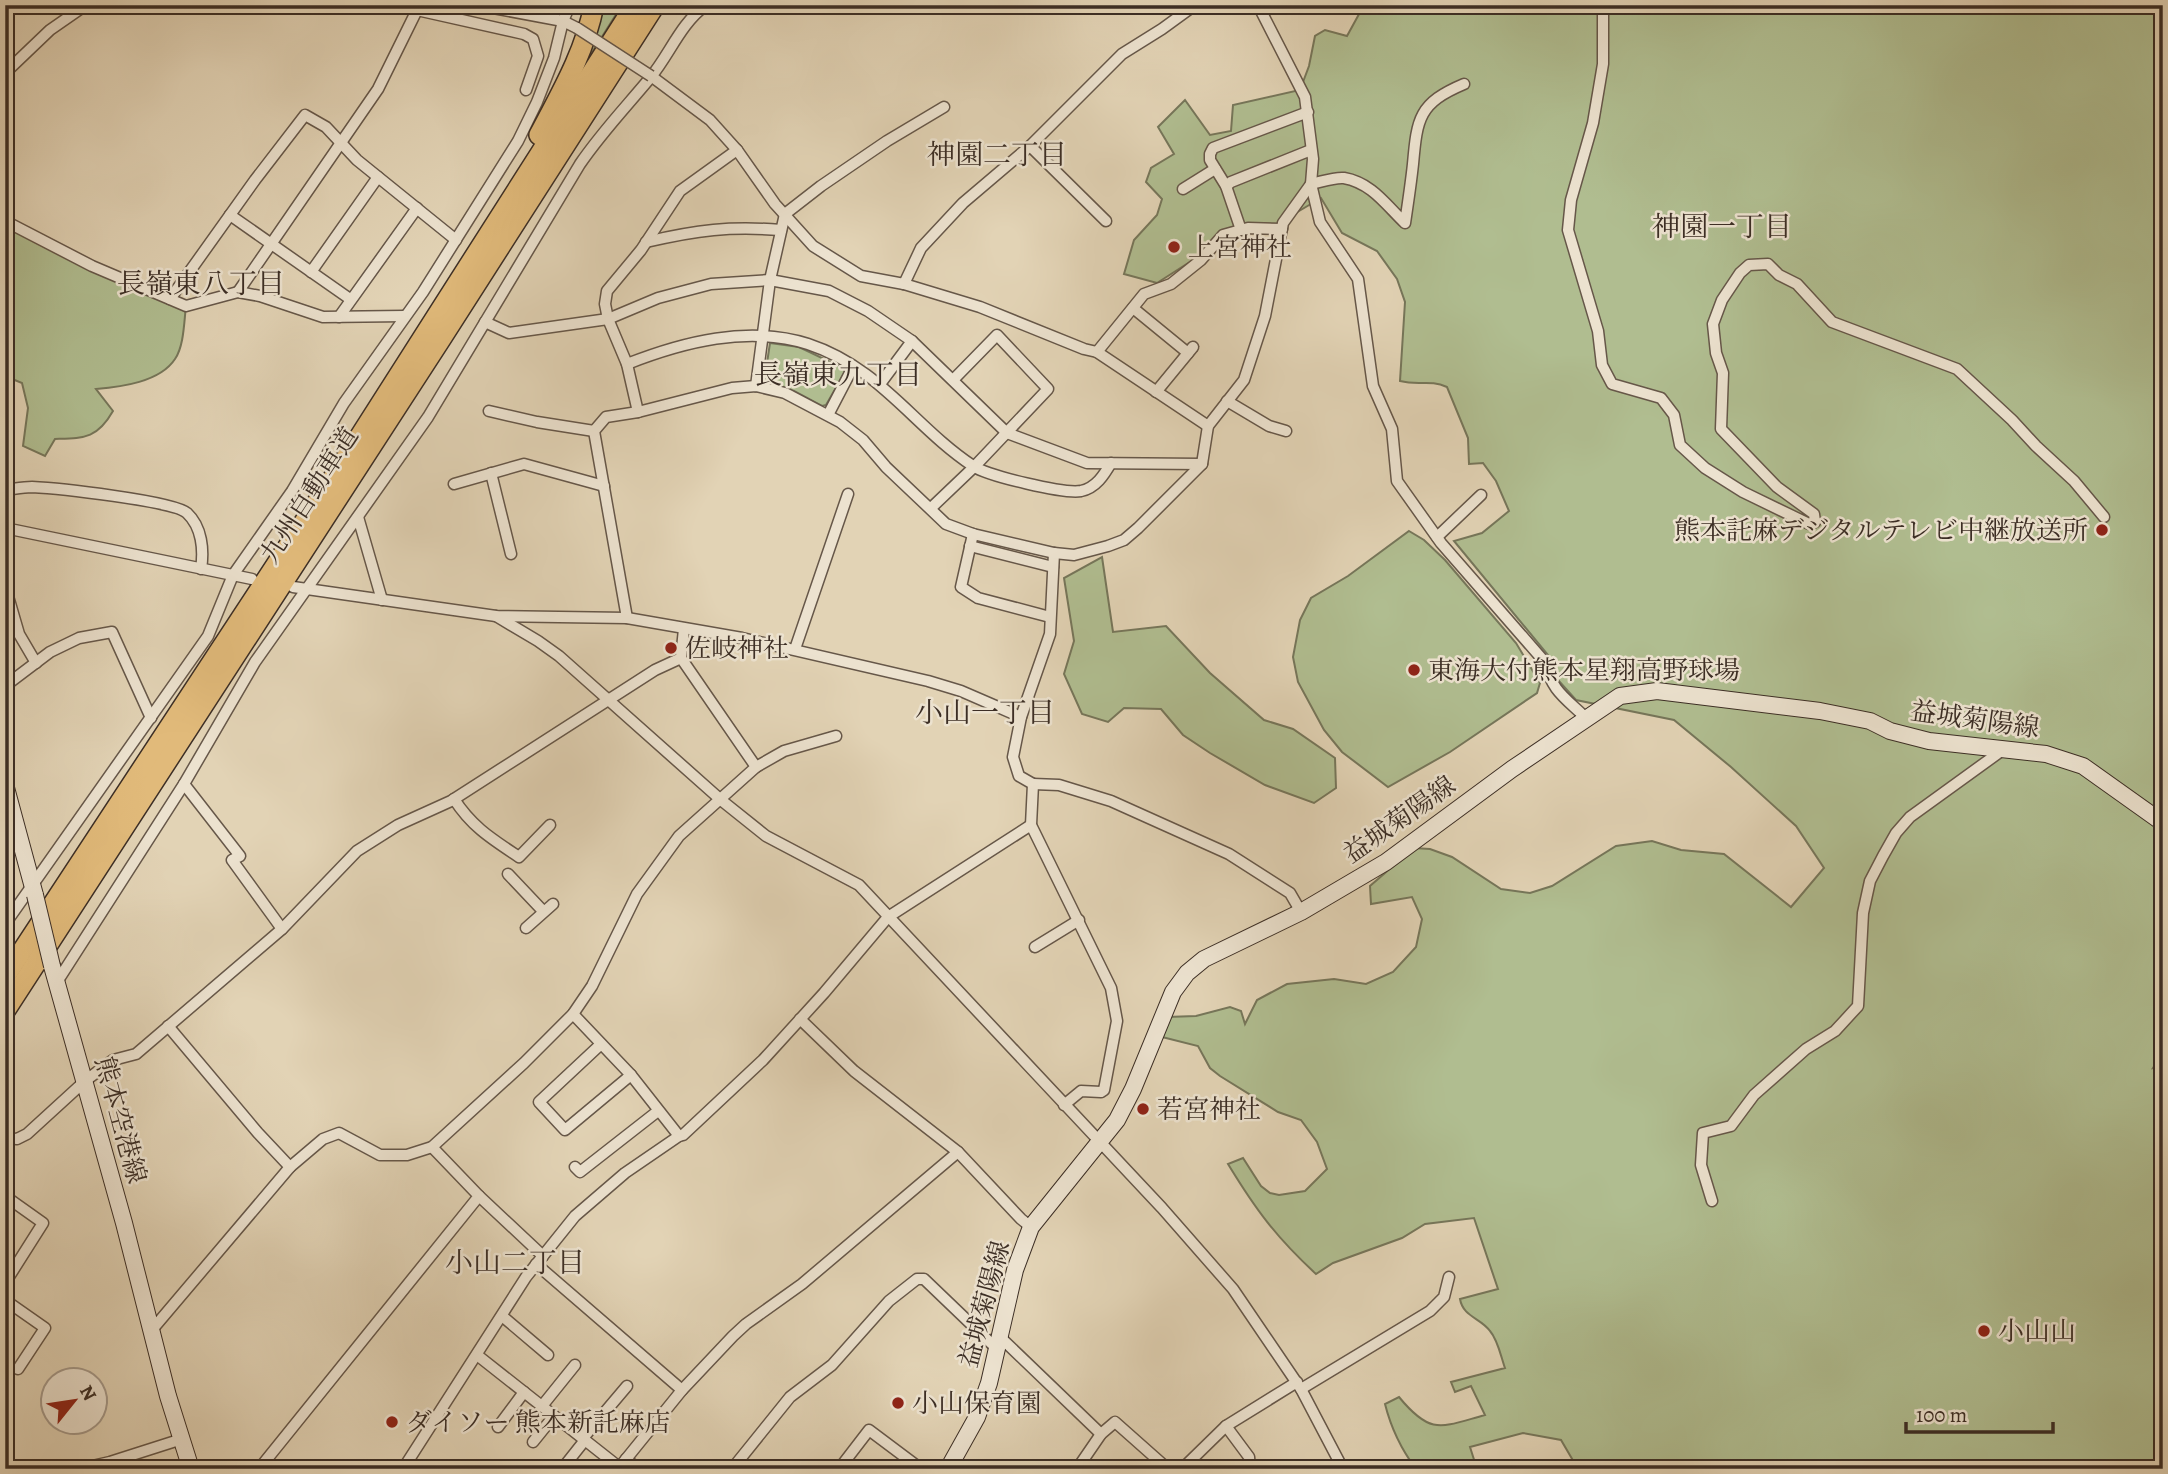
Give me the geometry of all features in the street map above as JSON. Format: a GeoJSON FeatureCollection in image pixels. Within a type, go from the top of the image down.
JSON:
{"type":"FeatureCollection","features":[{"type":"Feature","properties":{"kind":"highway"},"geometry":{"type":"LineString","coordinates":[[453,292],[574,66],[590,24],[594,5]]}},
{"type":"Feature","properties":{"kind":"highway","name":"九州自動車道"},"geometry":{"type":"LineString","coordinates":[[5,977],[453,292],[635,5]]}},
{"type":"Feature","properties":{"kind":"highway","name":"九州自動車道"},"geometry":{"type":"LineString","coordinates":[[5,1011],[449,328],[654,5]]}},
{"type":"Feature","properties":{"kind":"main road","name":"益城菊陽線"},"geometry":{"type":"LineString","coordinates":[[948,1469],[977,1418],[989,1383],[1015,1270],[1031,1227],[1117,1120],[1173,992],[1187,973],[1204,959],[1301,912],[1386,862],[1620,696],[1657,691],[1820,711],[1870,721],[1890,731],[1929,741],[2046,754],[2083,766],[2163,823]]}},
{"type":"Feature","properties":{"kind":"main road","name":"熊本空港線"},"geometry":{"type":"LineString","coordinates":[[5,784],[151,1331],[191,1469]]}},
{"type":"Feature","properties":{"kind":"street"},"geometry":{"type":"LineString","coordinates":[[5,73],[50,30],[86,5]]}},
{"type":"Feature","properties":{"kind":"street"},"geometry":{"type":"LineString","coordinates":[[403,5],[524,34],[533,39],[538,57],[526,90]]}},
{"type":"Feature","properties":{"kind":"street"},"geometry":{"type":"LineString","coordinates":[[477,5],[563,21],[652,76],[710,120],[813,246],[861,276],[904,284],[980,307],[1097,352],[1208,426]]}},
{"type":"Feature","properties":{"kind":"street"},"geometry":{"type":"LineString","coordinates":[[5,924],[33,890],[208,636],[233,575],[292,491],[344,403],[456,240],[518,141],[554,58],[569,5]]}},
{"type":"Feature","properties":{"kind":"street"},"geometry":{"type":"LineString","coordinates":[[57,982],[184,784],[255,662],[428,417],[580,164],[601,133],[652,76],[687,21],[706,5]]}},
{"type":"Feature","properties":{"kind":"street"},"geometry":{"type":"LineString","coordinates":[[904,284],[921,248],[963,203],[1030,146],[1122,54],[1195,5]]}},
{"type":"Feature","properties":{"kind":"street"},"geometry":{"type":"LineString","coordinates":[[1258,5],[1305,97],[1311,150],[1311,184],[1320,222],[1359,279],[1373,386],[1392,429],[1397,481],[1437,537],[1543,660],[1550,682],[1560,696],[1586,718]]}},
{"type":"Feature","properties":{"kind":"street"},"geometry":{"type":"LineString","coordinates":[[1603,5],[1603,64],[1593,124],[1571,200],[1568,230],[1598,331],[1602,365],[1612,384],[1661,398],[1674,415],[1680,445],[1704,468],[1743,492],[1809,524],[1815,522],[1814,514],[1777,487],[1721,429],[1723,373],[1716,353],[1713,324],[1722,300],[1740,273],[1749,265],[1768,264],[1779,275],[1797,284],[1832,323],[1957,369],[2074,481],[2104,517]]}},
{"type":"Feature","properties":{"kind":"street"},"geometry":{"type":"LineString","coordinates":[[238,292],[378,89],[417,10]]}},
{"type":"Feature","properties":{"kind":"street"},"geometry":{"type":"LineString","coordinates":[[594,431],[606,417],[638,412],[732,388],[756,386],[785,393],[828,415],[863,440],[886,467],[946,524],[973,534],[1054,553],[1074,555],[1124,540],[1202,464],[1208,426],[1244,380],[1265,316],[1283,223],[1311,184],[1342,178],[1362,184],[1384,199],[1405,223],[1419,120],[1429,104],[1444,93],[1464,84]]}},
{"type":"Feature","properties":{"kind":"street"},"geometry":{"type":"LineString","coordinates":[[756,386],[770,280],[785,214],[887,141],[944,107]]}},
{"type":"Feature","properties":{"kind":"street"},"geometry":{"type":"LineString","coordinates":[[1241,230],[1226,186],[1210,154],[1213,148],[1308,112]]}},
{"type":"Feature","properties":{"kind":"street"},"geometry":{"type":"LineString","coordinates":[[170,299],[305,115],[326,127],[378,177],[456,240]]}},
{"type":"Feature","properties":{"kind":"street"},"geometry":{"type":"LineString","coordinates":[[1030,146],[1106,221]]}},
{"type":"Feature","properties":{"kind":"street"},"geometry":{"type":"LineString","coordinates":[[638,412],[627,364],[608,319],[605,304],[607,290],[646,242],[680,191],[737,150]]}},
{"type":"Feature","properties":{"kind":"street"},"geometry":{"type":"LineString","coordinates":[[1226,186],[1311,150]]}},
{"type":"Feature","properties":{"kind":"street"},"geometry":{"type":"LineString","coordinates":[[1183,189],[1216,169]]}},
{"type":"Feature","properties":{"kind":"street"},"geometry":{"type":"LineString","coordinates":[[311,272],[378,177]]}},
{"type":"Feature","properties":{"kind":"street"},"geometry":{"type":"LineString","coordinates":[[338,317],[416,208]]}},
{"type":"Feature","properties":{"kind":"street"},"geometry":{"type":"LineString","coordinates":[[230,215],[349,299]]}},
{"type":"Feature","properties":{"kind":"street"},"geometry":{"type":"LineString","coordinates":[[5,221],[92,266],[186,306],[238,292],[260,296],[323,317],[405,316]]}},
{"type":"Feature","properties":{"kind":"street"},"geometry":{"type":"LineString","coordinates":[[646,242],[705,229],[746,227],[782,230]]}},
{"type":"Feature","properties":{"kind":"street"},"geometry":{"type":"LineString","coordinates":[[1097,352],[1144,294],[1171,284],[1201,260],[1223,235],[1248,228],[1282,229]]}},
{"type":"Feature","properties":{"kind":"street"},"geometry":{"type":"LineString","coordinates":[[485,322],[509,333],[608,319],[658,298],[711,284],[770,280],[829,291],[868,311],[912,341],[1007,433],[1087,463],[1202,464]]}},
{"type":"Feature","properties":{"kind":"street"},"geometry":{"type":"LineString","coordinates":[[1133,307],[1190,350],[1156,392]]}},
{"type":"Feature","properties":{"kind":"street"},"geometry":{"type":"LineString","coordinates":[[931,508],[974,467],[1048,388],[998,335],[953,380]]}},
{"type":"Feature","properties":{"kind":"street"},"geometry":{"type":"LineString","coordinates":[[627,364],[674,347],[706,340],[762,336],[810,345],[853,366],[880,384],[940,440],[974,467],[989,473],[1060,490],[1080,492],[1091,487],[1104,475],[1111,463]]}},
{"type":"Feature","properties":{"kind":"street"},"geometry":{"type":"LineString","coordinates":[[880,384],[912,341]]}},
{"type":"Feature","properties":{"kind":"street"},"geometry":{"type":"LineString","coordinates":[[828,415],[853,366]]}},
{"type":"Feature","properties":{"kind":"street"},"geometry":{"type":"LineString","coordinates":[[1227,401],[1269,426],[1286,431]]}},
{"type":"Feature","properties":{"kind":"street"},"geometry":{"type":"LineString","coordinates":[[489,411],[594,431]]}},
{"type":"Feature","properties":{"kind":"street"},"geometry":{"type":"LineString","coordinates":[[594,431],[627,618]]}},
{"type":"Feature","properties":{"kind":"street"},"geometry":{"type":"LineString","coordinates":[[454,484],[524,464],[604,486]]}},
{"type":"Feature","properties":{"kind":"street"},"geometry":{"type":"LineString","coordinates":[[491,473],[511,554]]}},
{"type":"Feature","properties":{"kind":"street"},"geometry":{"type":"LineString","coordinates":[[5,490],[28,487],[82,491],[186,511],[201,540],[201,569]]}},
{"type":"Feature","properties":{"kind":"street"},"geometry":{"type":"LineString","coordinates":[[794,649],[848,494]]}},
{"type":"Feature","properties":{"kind":"street"},"geometry":{"type":"LineString","coordinates":[[1437,537],[1481,495]]}},
{"type":"Feature","properties":{"kind":"street"},"geometry":{"type":"LineString","coordinates":[[358,517],[382,600]]}},
{"type":"Feature","properties":{"kind":"street"},"geometry":{"type":"LineString","coordinates":[[5,527],[252,579]]}},
{"type":"Feature","properties":{"kind":"street"},"geometry":{"type":"LineString","coordinates":[[973,534],[961,587],[978,598],[1051,617]]}},
{"type":"Feature","properties":{"kind":"street"},"geometry":{"type":"LineString","coordinates":[[970,546],[1053,566]]}},
{"type":"Feature","properties":{"kind":"street"},"geometry":{"type":"LineString","coordinates":[[1054,553],[1049,634],[1021,717],[1013,757],[1019,776],[1032,785],[1059,785],[1111,801],[1229,854],[1290,893],[1301,912]]}},
{"type":"Feature","properties":{"kind":"street"},"geometry":{"type":"LineString","coordinates":[[5,586],[19,634],[36,663]]}},
{"type":"Feature","properties":{"kind":"street"},"geometry":{"type":"LineString","coordinates":[[293,587],[496,616],[627,618],[794,649],[950,687],[1021,717]]}},
{"type":"Feature","properties":{"kind":"street"},"geometry":{"type":"LineString","coordinates":[[496,616],[548,648],[721,800],[766,836],[859,885],[1195,1244],[1233,1289],[1299,1385],[1343,1469]]}},
{"type":"Feature","properties":{"kind":"street"},"geometry":{"type":"LineString","coordinates":[[684,629],[681,658],[756,768]]}},
{"type":"Feature","properties":{"kind":"street"},"geometry":{"type":"LineString","coordinates":[[5,686],[50,652],[79,638],[112,632],[151,718]]}},
{"type":"Feature","properties":{"kind":"street"},"geometry":{"type":"LineString","coordinates":[[5,1138],[17,1139],[27,1134],[85,1081],[113,1060],[136,1054],[282,929],[357,851],[398,825],[454,799],[655,670],[681,658]]}},
{"type":"Feature","properties":{"kind":"street"},"geometry":{"type":"LineString","coordinates":[[151,1331],[290,1167],[323,1139],[339,1133],[380,1155],[407,1156],[432,1147],[573,1014],[592,986],[636,894],[679,836],[756,768],[784,751],[836,736]]}},
{"type":"Feature","properties":{"kind":"street"},"geometry":{"type":"LineString","coordinates":[[1712,1201],[1701,1165],[1703,1133],[1731,1126],[1754,1095],[1806,1049],[1835,1031],[1858,1006],[1863,913],[1870,881],[1896,833],[1910,817],[2004,749]]}},
{"type":"Feature","properties":{"kind":"street"},"geometry":{"type":"LineString","coordinates":[[184,784],[240,856],[232,860],[282,929]]}},
{"type":"Feature","properties":{"kind":"street"},"geometry":{"type":"LineString","coordinates":[[1032,785],[1031,825],[1111,988],[1116,1021],[1104,1090],[1081,1091],[1065,1104]]}},
{"type":"Feature","properties":{"kind":"street"},"geometry":{"type":"LineString","coordinates":[[454,799],[463,813],[484,834],[519,857],[550,825]]}},
{"type":"Feature","properties":{"kind":"street"},"geometry":{"type":"LineString","coordinates":[[403,1469],[540,1260],[575,1216],[625,1173],[682,1135],[763,1060],[888,917],[1031,825]]}},
{"type":"Feature","properties":{"kind":"street"},"geometry":{"type":"LineString","coordinates":[[508,874],[548,908],[526,928]]}},
{"type":"Feature","properties":{"kind":"street"},"geometry":{"type":"LineString","coordinates":[[1035,947],[1079,920]]}},
{"type":"Feature","properties":{"kind":"street"},"geometry":{"type":"LineString","coordinates":[[573,1014],[631,1075],[679,1136]]}},
{"type":"Feature","properties":{"kind":"street"},"geometry":{"type":"LineString","coordinates":[[800,1019],[854,1071],[958,1152],[1031,1227]]}},
{"type":"Feature","properties":{"kind":"street"},"geometry":{"type":"LineString","coordinates":[[168,1026],[290,1167]]}},
{"type":"Feature","properties":{"kind":"street"},"geometry":{"type":"LineString","coordinates":[[600,1045],[539,1102],[565,1130],[631,1075]]}},
{"type":"Feature","properties":{"kind":"street"},"geometry":{"type":"LineString","coordinates":[[580,1173],[658,1111]]}},
{"type":"Feature","properties":{"kind":"street"},"geometry":{"type":"LineString","coordinates":[[432,1147],[540,1260],[682,1390]]}},
{"type":"Feature","properties":{"kind":"street"},"geometry":{"type":"LineString","coordinates":[[621,1465],[682,1390],[746,1324],[802,1284],[958,1152]]}},
{"type":"Feature","properties":{"kind":"street"},"geometry":{"type":"LineString","coordinates":[[5,1196],[43,1223],[5,1283]]}},
{"type":"Feature","properties":{"kind":"street"},"geometry":{"type":"LineString","coordinates":[[259,1469],[479,1196]]}},
{"type":"Feature","properties":{"kind":"street"},"geometry":{"type":"LineString","coordinates":[[1182,1469],[1226,1426],[1430,1311],[1444,1297],[1448,1277]]}},
{"type":"Feature","properties":{"kind":"street"},"geometry":{"type":"LineString","coordinates":[[732,1469],[790,1397],[832,1365],[889,1301],[917,1279],[924,1279],[1101,1434]]}},
{"type":"Feature","properties":{"kind":"street"},"geometry":{"type":"LineString","coordinates":[[5,1300],[45,1328],[18,1369]]}},
{"type":"Feature","properties":{"kind":"street"},"geometry":{"type":"LineString","coordinates":[[502,1316],[548,1355]]}},
{"type":"Feature","properties":{"kind":"street"},"geometry":{"type":"LineString","coordinates":[[477,1355],[584,1439],[621,1465],[638,1469]]}},
{"type":"Feature","properties":{"kind":"street"},"geometry":{"type":"LineString","coordinates":[[542,1406],[575,1365]]}},
{"type":"Feature","properties":{"kind":"street"},"geometry":{"type":"LineString","coordinates":[[562,1469],[627,1386]]}},
{"type":"Feature","properties":{"kind":"street"},"geometry":{"type":"LineString","coordinates":[[498,1427],[524,1392]]}},
{"type":"Feature","properties":{"kind":"street"},"geometry":{"type":"LineString","coordinates":[[533,1442],[554,1416]]}},
{"type":"Feature","properties":{"kind":"street"},"geometry":{"type":"LineString","coordinates":[[1077,1469],[1101,1434],[1115,1422],[1168,1469]]}},
{"type":"Feature","properties":{"kind":"street"},"geometry":{"type":"LineString","coordinates":[[1226,1426],[1250,1457],[1250,1469]]}},
{"type":"Feature","properties":{"kind":"street"},"geometry":{"type":"LineString","coordinates":[[839,1469],[869,1430],[921,1469]]}},
{"type":"Feature","properties":{"kind":"street"},"geometry":{"type":"LineString","coordinates":[[79,1469],[181,1439]]}},
{"type":"Feature","properties":{"kind":"green space"},"geometry":{"type":"Polygon","coordinates":[[[599,5],[622,5],[586,62],[599,5]]]}},
{"type":"Feature","properties":{"kind":"green space"},"geometry":{"type":"Polygon","coordinates":[[[1364,5],[2155,5],[2163,14],[2163,1052],[2153,1068],[2163,1066],[2163,1469],[1578,1469],[1561,1440],[1523,1433],[1470,1447],[1477,1469],[1416,1469],[1397,1438],[1385,1404],[1399,1397],[1420,1418],[1438,1425],[1458,1423],[1485,1415],[1471,1386],[1455,1392],[1451,1382],[1505,1368],[1493,1335],[1468,1314],[1460,1299],[1498,1289],[1474,1218],[1425,1224],[1402,1238],[1333,1263],[1316,1274],[1289,1248],[1268,1222],[1228,1164],[1243,1158],[1261,1186],[1270,1193],[1279,1195],[1305,1191],[1327,1169],[1317,1142],[1301,1120],[1278,1112],[1220,1076],[1210,1068],[1198,1046],[1162,1037],[1167,1017],[1196,1016],[1230,1007],[1241,1011],[1245,1024],[1257,1000],[1287,984],[1334,979],[1366,984],[1393,972],[1416,947],[1422,919],[1412,897],[1371,904],[1370,886],[1414,848],[1430,849],[1452,857],[1501,889],[1530,893],[1552,886],[1616,846],[1652,841],[1681,850],[1724,854],[1791,907],[1824,868],[1796,826],[1674,720],[1576,700],[1558,680],[1548,655],[1454,541],[1482,533],[1509,511],[1496,481],[1483,463],[1469,464],[1468,438],[1447,387],[1435,383],[1400,381],[1405,302],[1397,279],[1377,251],[1342,233],[1321,198],[1277,224],[1247,223],[1220,233],[1196,258],[1157,283],[1124,274],[1134,240],[1157,215],[1162,199],[1146,182],[1151,168],[1174,154],[1158,127],[1185,100],[1210,135],[1231,131],[1233,105],[1300,90],[1309,66],[1315,36],[1325,30],[1347,36],[1364,5]]]}},
{"type":"Feature","properties":{"kind":"green space"},"geometry":{"type":"Polygon","coordinates":[[[5,221],[186,306],[180,347],[168,367],[139,382],[96,389],[113,411],[107,420],[89,435],[55,439],[45,456],[23,446],[28,408],[22,383],[5,376],[5,221]]]}},
{"type":"Feature","properties":{"kind":"green space"},"geometry":{"type":"Polygon","coordinates":[[[770,343],[799,347],[843,368],[845,372],[826,405],[822,406],[794,391],[764,383],[770,343]]]}},
{"type":"Feature","properties":{"kind":"green space","name":"東海大付熊本星翔高野球場"},"geometry":{"type":"Polygon","coordinates":[[[1409,531],[1424,540],[1445,560],[1516,643],[1540,683],[1537,693],[1450,752],[1388,787],[1342,752],[1324,730],[1298,682],[1293,657],[1300,620],[1311,598],[1348,576],[1409,531]]]}},
{"type":"Feature","properties":{"kind":"green space"},"geometry":{"type":"Polygon","coordinates":[[[1102,557],[1113,632],[1166,626],[1210,673],[1264,720],[1293,729],[1335,758],[1336,788],[1314,803],[1265,785],[1183,735],[1161,709],[1124,708],[1108,722],[1082,714],[1064,674],[1074,641],[1064,578],[1102,557]]]}},
{"type":"Feature","properties":{"kind":"place","name":"上宮神社"},"geometry":{"type":"Point","coordinates":[1174,247]}},
{"type":"Feature","properties":{"kind":"place","name":"熊本託麻デジタルテレビ中継放送所"},"geometry":{"type":"Point","coordinates":[2102,530]}},
{"type":"Feature","properties":{"kind":"place","name":"佐岐神社"},"geometry":{"type":"Point","coordinates":[671,648]}},
{"type":"Feature","properties":{"kind":"place","name":"東海大付熊本星翔高野球場"},"geometry":{"type":"Point","coordinates":[1414,670]}},
{"type":"Feature","properties":{"kind":"place","name":"若宮神社"},"geometry":{"type":"Point","coordinates":[1143,1109]}},
{"type":"Feature","properties":{"kind":"place","name":"小山山"},"geometry":{"type":"Point","coordinates":[1984,1331]}},
{"type":"Feature","properties":{"kind":"place","name":"小山保育園"},"geometry":{"type":"Point","coordinates":[898,1403]}},
{"type":"Feature","properties":{"kind":"place","name":"ダイソー 熊本新託麻店"},"geometry":{"type":"Point","coordinates":[392,1422]}},
{"type":"Feature","properties":{"kind":"district","name":"神園二丁目"},"geometry":{"type":"Point","coordinates":[997,154]}},
{"type":"Feature","properties":{"kind":"district","name":"神園一丁目"},"geometry":{"type":"Point","coordinates":[1722,226]}},
{"type":"Feature","properties":{"kind":"district","name":"長嶺東八丁目"},"geometry":{"type":"Point","coordinates":[201,283]}},
{"type":"Feature","properties":{"kind":"district","name":"長嶺東九丁目"},"geometry":{"type":"Point","coordinates":[838,374]}},
{"type":"Feature","properties":{"kind":"district","name":"小山一丁目"},"geometry":{"type":"Point","coordinates":[985,712]}},
{"type":"Feature","properties":{"kind":"district","name":"小山二丁目"},"geometry":{"type":"Point","coordinates":[515,1262]}}]}
